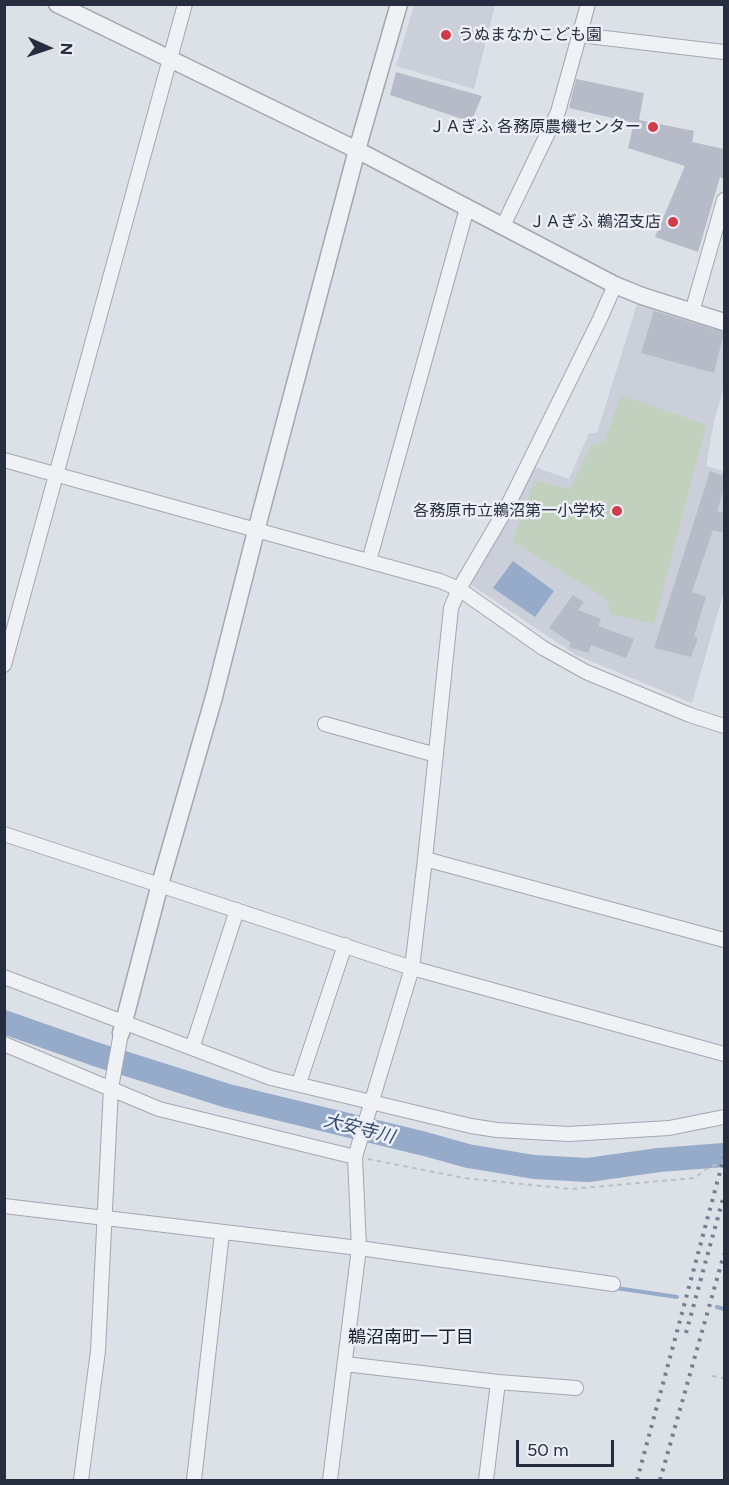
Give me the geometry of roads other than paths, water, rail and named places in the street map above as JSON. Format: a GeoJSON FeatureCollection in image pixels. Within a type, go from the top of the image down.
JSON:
{"type":"FeatureCollection","features":[{"type":"Feature","properties":{"kind":"street"},"geometry":{"type":"LineString","coordinates":[[57,4],[357,150],[615,285],[724,322]]}},
{"type":"Feature","properties":{"kind":"street"},"geometry":{"type":"LineString","coordinates":[[4,665],[185,4]]}},
{"type":"Feature","properties":{"kind":"street"},"geometry":{"type":"LineString","coordinates":[[81,1480],[98,1351],[112,1084],[122,1028],[160,884],[214,697],[255,531],[357,150],[399,4]]}},
{"type":"Feature","properties":{"kind":"street"},"geometry":{"type":"LineString","coordinates":[[503,226],[558,112],[588,4]]}},
{"type":"Feature","properties":{"kind":"street"},"geometry":{"type":"LineString","coordinates":[[579,35],[724,52]]}},
{"type":"Feature","properties":{"kind":"street"},"geometry":{"type":"LineString","coordinates":[[692,312],[724,200]]}},
{"type":"Feature","properties":{"kind":"street"},"geometry":{"type":"LineString","coordinates":[[369,561],[467,208]]}},
{"type":"Feature","properties":{"kind":"street"},"geometry":{"type":"LineString","coordinates":[[330,1480],[358,1248],[355,1156],[412,968],[451,608],[459,589],[506,509],[615,285]]}},
{"type":"Feature","properties":{"kind":"street"},"geometry":{"type":"LineString","coordinates":[[4,460],[440,581],[459,589],[543,648],[586,672],[690,716],[724,726]]}},
{"type":"Feature","properties":{"kind":"street"},"geometry":{"type":"LineString","coordinates":[[325,724],[436,755]]}},
{"type":"Feature","properties":{"kind":"street"},"geometry":{"type":"LineString","coordinates":[[4,834],[412,968],[724,1054]]}},
{"type":"Feature","properties":{"kind":"street"},"geometry":{"type":"LineString","coordinates":[[425,859],[724,940]]}},
{"type":"Feature","properties":{"kind":"street"},"geometry":{"type":"LineString","coordinates":[[194,1042],[237,910]]}},
{"type":"Feature","properties":{"kind":"street"},"geometry":{"type":"LineString","coordinates":[[301,1077],[345,945]]}},
{"type":"Feature","properties":{"kind":"street"},"geometry":{"type":"LineString","coordinates":[[4,978],[122,1028],[271,1078],[371,1104],[480,1128],[569,1134],[669,1128],[724,1117]]}},
{"type":"Feature","properties":{"kind":"street"},"geometry":{"type":"LineString","coordinates":[[4,1044],[112,1084],[159,1109],[355,1156]]}},
{"type":"Feature","properties":{"kind":"street"},"geometry":{"type":"LineString","coordinates":[[4,1206],[358,1248],[613,1284]]}},
{"type":"Feature","properties":{"kind":"street"},"geometry":{"type":"LineString","coordinates":[[194,1480],[222,1233]]}},
{"type":"Feature","properties":{"kind":"street"},"geometry":{"type":"LineString","coordinates":[[345,1364],[498,1382],[576,1388]]}},
{"type":"Feature","properties":{"kind":"street"},"geometry":{"type":"LineString","coordinates":[[486,1480],[498,1382]]}},
{"type":"Feature","properties":{"kind":"water"},"geometry":{"type":"Polygon","coordinates":[[[513,561],[554,591],[535,617],[493,588],[513,561]]]}},
{"type":"Feature","properties":{"kind":"waterway","name":"大安寺川"},"geometry":{"type":"LineString","coordinates":[[4,1022],[95,1054],[228,1096],[468,1156],[534,1167],[588,1170],[659,1160],[724,1155]]}},
{"type":"Feature","properties":{"kind":"waterway"},"geometry":{"type":"LineString","coordinates":[[616,1288],[677,1297]]}},
{"type":"Feature","properties":{"kind":"waterway"},"geometry":{"type":"LineString","coordinates":[[717,1307],[724,1309]]}},
{"type":"Feature","properties":{"kind":"railway"},"geometry":{"type":"LineString","coordinates":[[637,1480],[724,1157]]}},
{"type":"Feature","properties":{"kind":"railway"},"geometry":{"type":"LineString","coordinates":[[686,1333],[724,1195]]}},
{"type":"Feature","properties":{"kind":"railway"},"geometry":{"type":"LineString","coordinates":[[660,1480],[724,1254]]}},
{"type":"Feature","properties":{"kind":"place","name":"うぬまなかこども園"},"geometry":{"type":"Point","coordinates":[446,35]}},
{"type":"Feature","properties":{"kind":"place","name":"ＪＡぎふ 各務原農機センター"},"geometry":{"type":"Point","coordinates":[653,127]}},
{"type":"Feature","properties":{"kind":"place","name":"ＪＡぎふ 鵜沼支店"},"geometry":{"type":"Point","coordinates":[673,222]}},
{"type":"Feature","properties":{"kind":"place","name":"各務原市立鵜沼第一小学校"},"geometry":{"type":"Point","coordinates":[617,511]}},
{"type":"Feature","properties":{"kind":"district","name":"鵜沼南町一丁目"},"geometry":{"type":"Point","coordinates":[411,1338]}}]}
